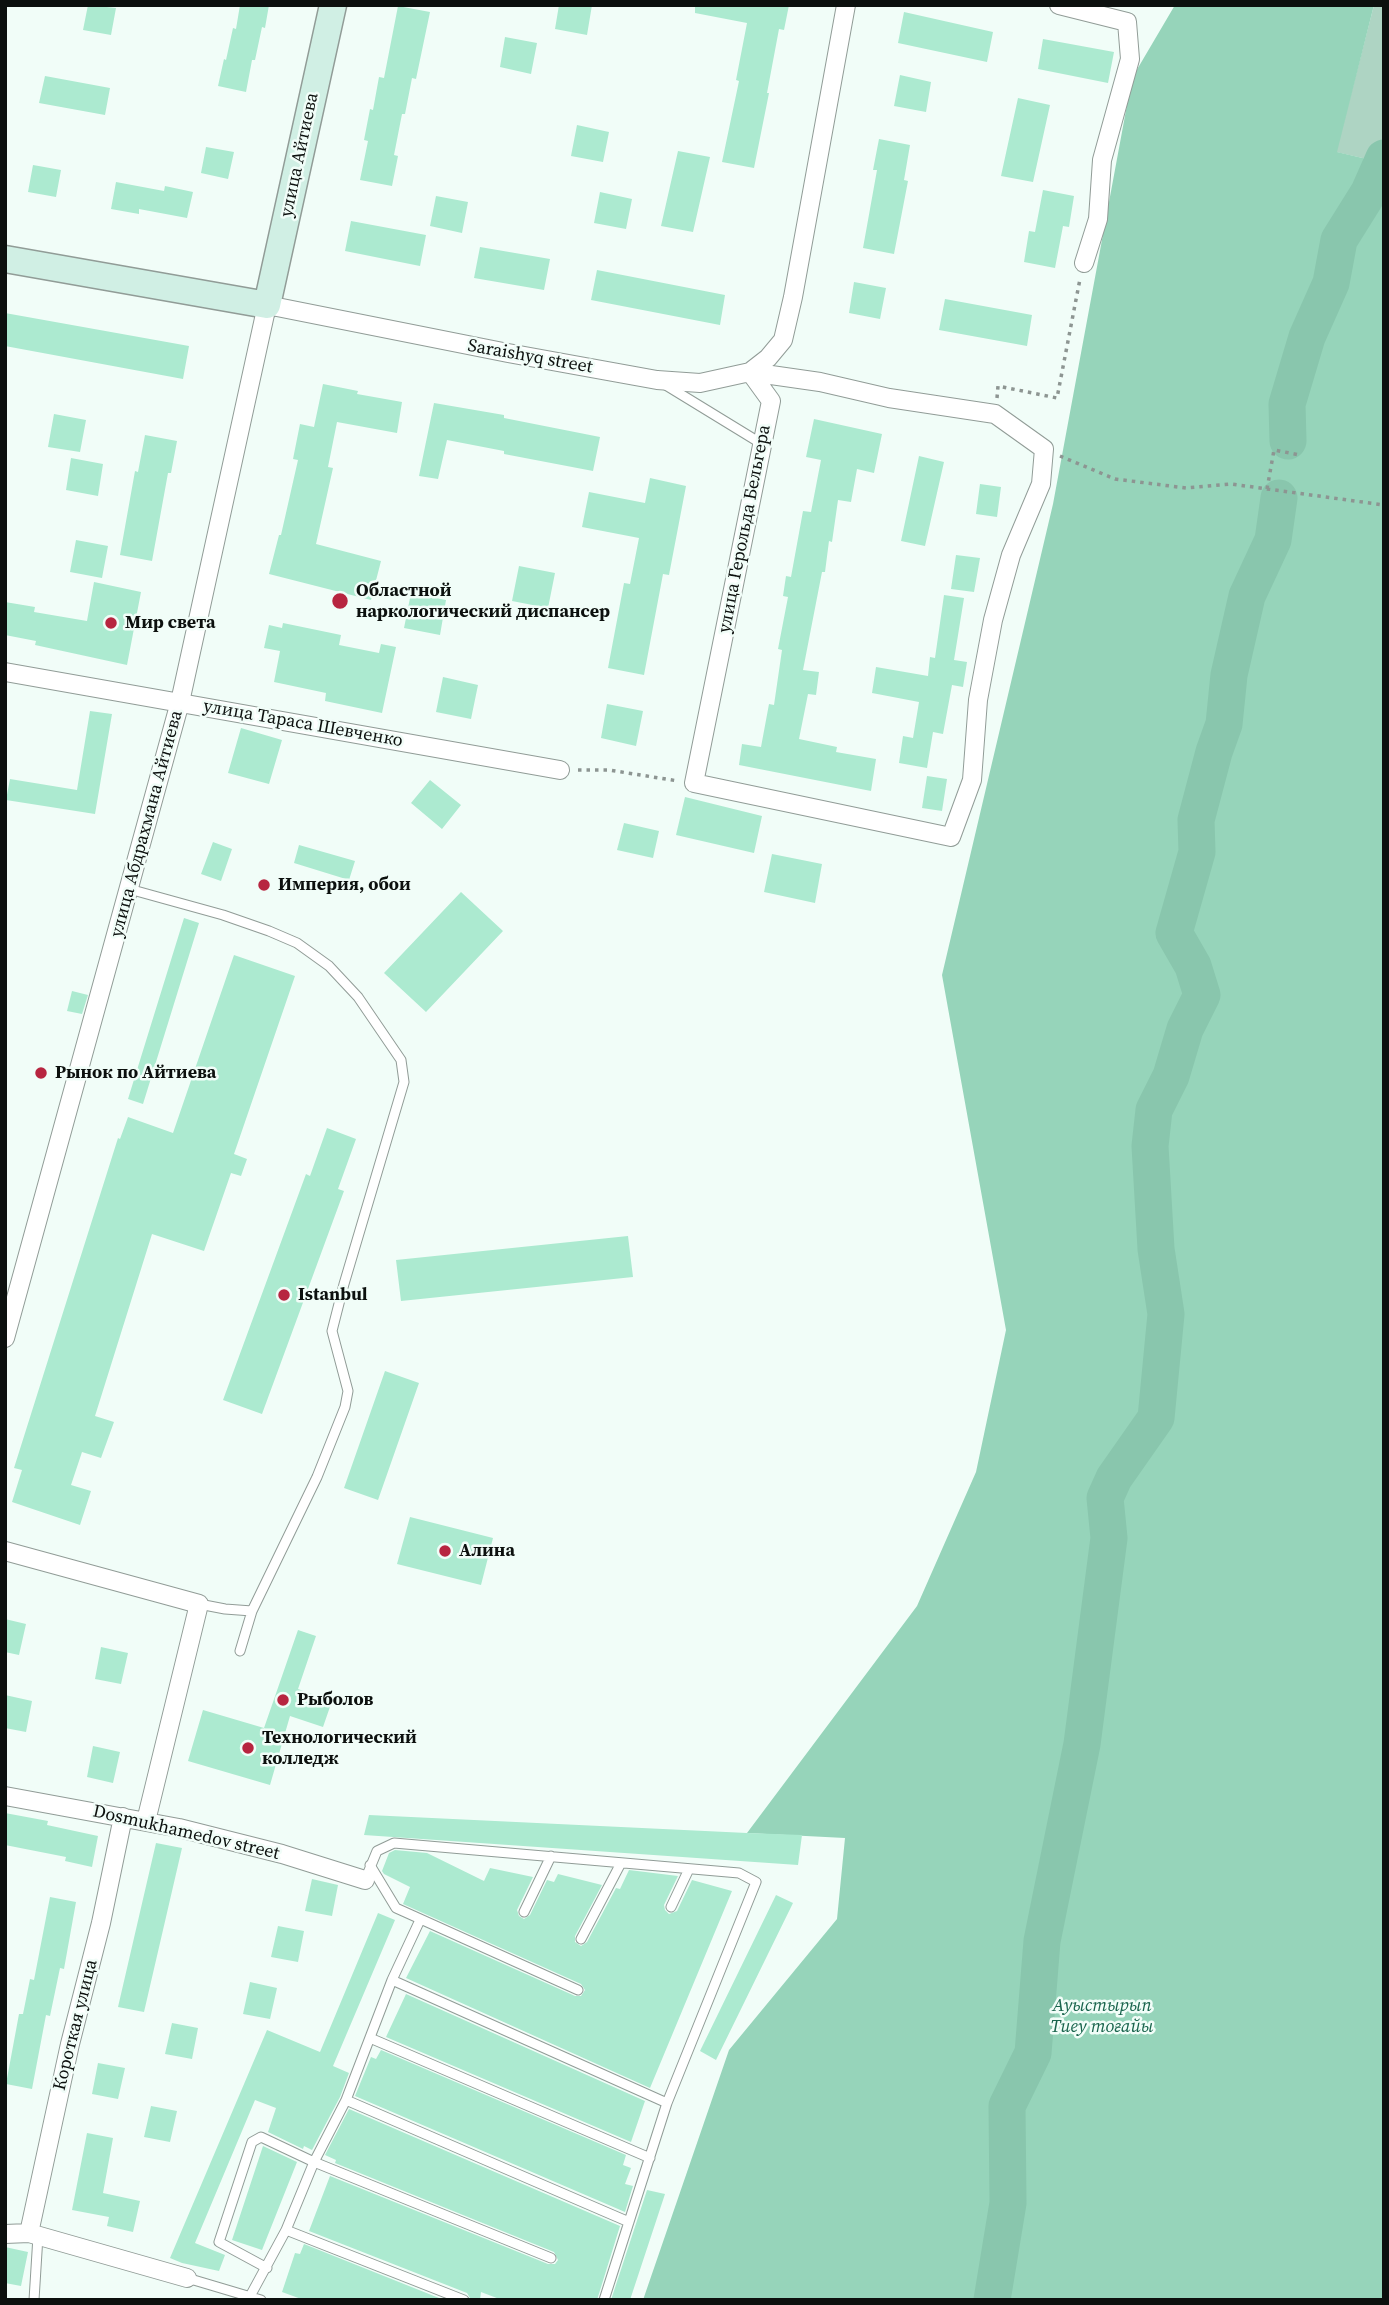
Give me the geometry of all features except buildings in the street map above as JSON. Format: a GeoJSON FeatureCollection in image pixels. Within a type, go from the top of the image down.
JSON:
{"type":"FeatureCollection","features":[{"type":"Feature","properties":{"kind":"street","name":"улица Айтиева"},"geometry":{"type":"LineString","coordinates":[[267,305],[333,5]]}},
{"type":"Feature","properties":{"kind":"street"},"geometry":{"type":"LineString","coordinates":[[750,372],[768,358],[783,340],[846,5]]}},
{"type":"Feature","properties":{"kind":"street"},"geometry":{"type":"LineString","coordinates":[[1059,5],[1127,22],[1130,60],[1102,160],[1098,219],[1084,263]]}},
{"type":"Feature","properties":{"kind":"street","name":"Saraishyq street"},"geometry":{"type":"LineString","coordinates":[[5,259],[267,305],[657,380],[700,383],[750,372],[820,382],[889,398],[995,414],[1044,449]]}},
{"type":"Feature","properties":{"kind":"street","name":"улица Абдрахмана Айтиева"},"geometry":{"type":"LineString","coordinates":[[5,1338],[180,702],[267,305]]}},
{"type":"Feature","properties":{"kind":"street","name":"улица Герольда Бельгера"},"geometry":{"type":"LineString","coordinates":[[694,783],[771,401],[750,372]]}},
{"type":"Feature","properties":{"kind":"street"},"geometry":{"type":"LineString","coordinates":[[694,783],[951,837],[972,780],[978,700],[993,620],[1011,555],[1041,484],[1044,449]]}},
{"type":"Feature","properties":{"kind":"street","name":"улица Тараса Шевченко"},"geometry":{"type":"LineString","coordinates":[[5,672],[560,770]]}},
{"type":"Feature","properties":{"kind":"street"},"geometry":{"type":"LineString","coordinates":[[5,1551],[199,1604],[146,1821]]}},
{"type":"Feature","properties":{"kind":"street","name":"Dosmukhamedov street"},"geometry":{"type":"LineString","coordinates":[[5,1796],[146,1821],[368,1873]]}},
{"type":"Feature","properties":{"kind":"street","name":"Короткая улица"},"geometry":{"type":"LineString","coordinates":[[33,2234],[70,2044],[101,1923],[122,1817]]}},
{"type":"Feature","properties":{"kind":"street"},"geometry":{"type":"LineString","coordinates":[[5,2234],[33,2234],[187,2278]]}},
{"type":"Feature","properties":{"kind":"lane"},"geometry":{"type":"LineString","coordinates":[[657,380],[762,444]]}},
{"type":"Feature","properties":{"kind":"lane"},"geometry":{"type":"LineString","coordinates":[[129,889],[223,915],[297,943],[329,965],[358,997],[401,1059],[404,1082],[332,1331],[348,1391],[345,1407],[317,1476],[252,1611],[240,1651]]}},
{"type":"Feature","properties":{"kind":"lane"},"geometry":{"type":"LineString","coordinates":[[199,1604],[252,1611]]}},
{"type":"Feature","properties":{"kind":"lane"},"geometry":{"type":"LineString","coordinates":[[578,1990],[396,1908],[368,1873],[377,1851],[394,1843],[739,1873],[756,1882],[667,2104],[604,2300]]}},
{"type":"Feature","properties":{"kind":"lane"},"geometry":{"type":"LineString","coordinates":[[524,1912],[551,1856]]}},
{"type":"Feature","properties":{"kind":"lane"},"geometry":{"type":"LineString","coordinates":[[581,1939],[621,1863]]}},
{"type":"Feature","properties":{"kind":"lane"},"geometry":{"type":"LineString","coordinates":[[671,1908],[690,1868]]}},
{"type":"Feature","properties":{"kind":"lane"},"geometry":{"type":"LineString","coordinates":[[248,2298],[286,2230],[314,2162],[346,2100],[392,1980],[420,1920]]}},
{"type":"Feature","properties":{"kind":"lane"},"geometry":{"type":"LineString","coordinates":[[392,1980],[667,2104]]}},
{"type":"Feature","properties":{"kind":"lane"},"geometry":{"type":"LineString","coordinates":[[370,2038],[650,2158]]}},
{"type":"Feature","properties":{"kind":"lane"},"geometry":{"type":"LineString","coordinates":[[346,2100],[629,2222]]}},
{"type":"Feature","properties":{"kind":"lane"},"geometry":{"type":"LineString","coordinates":[[267,2268],[219,2242],[252,2142],[261,2137],[314,2162],[551,2258]]}},
{"type":"Feature","properties":{"kind":"lane"},"geometry":{"type":"LineString","coordinates":[[286,2230],[464,2300]]}},
{"type":"Feature","properties":{"kind":"lane"},"geometry":{"type":"LineString","coordinates":[[33,2234],[34,2300]]}},
{"type":"Feature","properties":{"kind":"lane"},"geometry":{"type":"LineString","coordinates":[[187,2278],[261,2300]]}},
{"type":"Feature","properties":{"kind":"path"},"geometry":{"type":"LineString","coordinates":[[995,414],[998,386],[1057,398],[1084,263]]}},
{"type":"Feature","properties":{"kind":"path"},"geometry":{"type":"LineString","coordinates":[[1044,449],[1115,479],[1186,488],[1231,484],[1384,505]]}},
{"type":"Feature","properties":{"kind":"path"},"geometry":{"type":"LineString","coordinates":[[1267,489],[1274,450],[1300,455]]}},
{"type":"Feature","properties":{"kind":"path"},"geometry":{"type":"LineString","coordinates":[[560,770],[609,769],[694,783]]}},
{"type":"Feature","properties":{"kind":"green space","name":"Ауыстырып Тиеу тоғайы"},"geometry":{"type":"Polygon","coordinates":[[[1175,5],[1374,5],[1337,152],[1384,163],[1384,2300],[643,2300],[729,2050],[837,1919],[845,1838],[747,1833],[917,1606],[976,1472],[1006,1330],[942,975],[1053,504],[1132,78],[1175,5]]]}},
{"type":"Feature","properties":{"kind":"green space"},"geometry":{"type":"Polygon","coordinates":[[[1374,5],[1384,5],[1384,163],[1336,152],[1374,5]]]}},
{"type":"Feature","properties":{"kind":"waterway"},"geometry":{"type":"LineString","coordinates":[[1288,441],[1287,404],[1307,337],[1331,283],[1339,240],[1369,192],[1384,158]]}},
{"type":"Feature","properties":{"kind":"waterway"},"geometry":{"type":"LineString","coordinates":[[992,2300],[1008,2203],[1007,2106],[1033,2053],[1042,1941],[1082,1744],[1109,1538],[1105,1498],[1114,1478],[1156,1418],[1166,1314],[1156,1249],[1150,1146],[1154,1110],[1171,1076],[1185,1029],[1202,995],[1193,966],[1174,933],[1197,852],[1196,820],[1224,724],[1229,675],[1247,596],[1273,540],[1279,498]]}},
{"type":"Feature","properties":{"kind":"place","name":"Областной наркологический диспансер"},"geometry":{"type":"Point","coordinates":[340,601]}},
{"type":"Feature","properties":{"kind":"place","name":"Мир света"},"geometry":{"type":"Point","coordinates":[111,623]}},
{"type":"Feature","properties":{"kind":"place","name":"Империя, обои"},"geometry":{"type":"Point","coordinates":[264,885]}},
{"type":"Feature","properties":{"kind":"place","name":"Рынок по Айтиева"},"geometry":{"type":"Point","coordinates":[41,1073]}},
{"type":"Feature","properties":{"kind":"place","name":"Istanbul"},"geometry":{"type":"Point","coordinates":[284,1295]}},
{"type":"Feature","properties":{"kind":"place","name":"Алина"},"geometry":{"type":"Point","coordinates":[445,1551]}},
{"type":"Feature","properties":{"kind":"place","name":"Рыболов"},"geometry":{"type":"Point","coordinates":[283,1700]}},
{"type":"Feature","properties":{"kind":"place","name":"Технологический колледж"},"geometry":{"type":"Point","coordinates":[248,1748]}}]}
